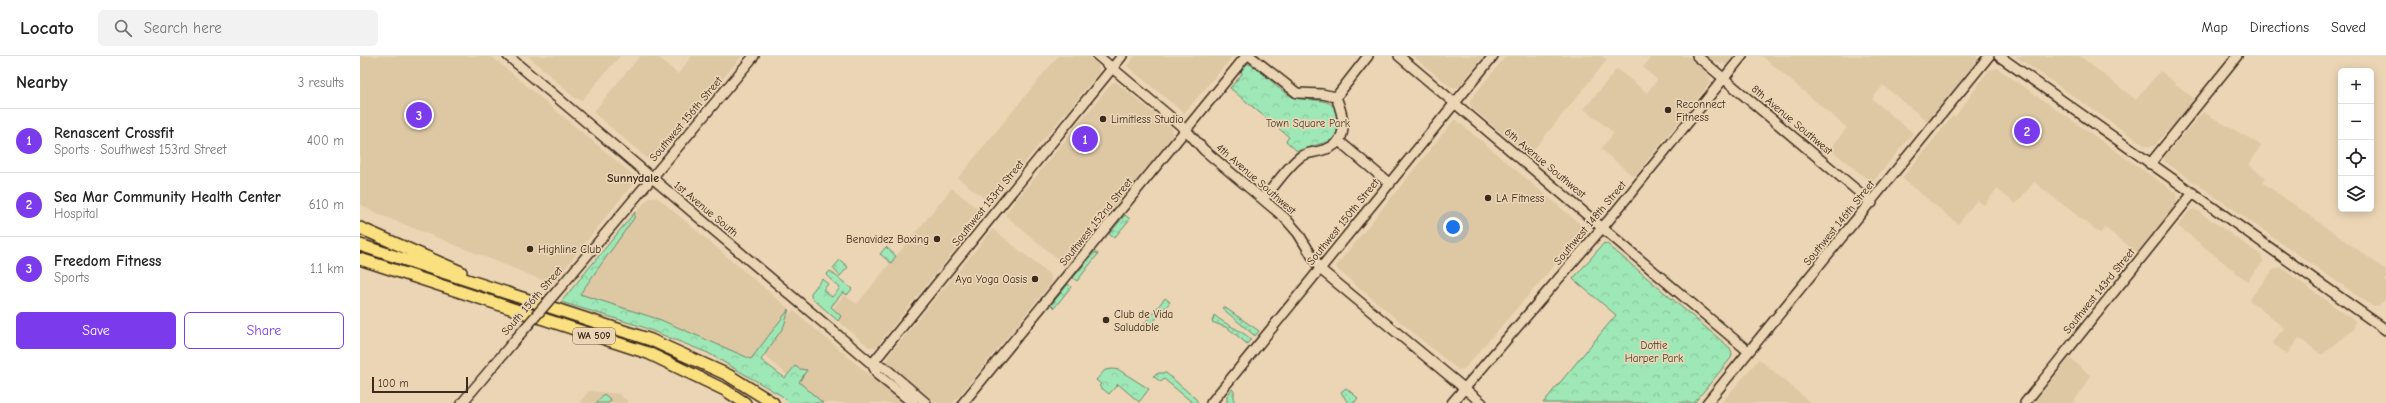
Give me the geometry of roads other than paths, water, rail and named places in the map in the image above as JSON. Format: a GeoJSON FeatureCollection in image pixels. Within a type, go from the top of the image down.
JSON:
{"type":"FeatureCollection","features":[{"type":"Feature","properties":{"kind":"highway"},"geometry":{"type":"LineString","coordinates":[[360,228],[530,302]]}},
{"type":"Feature","properties":{"kind":"highway","name":"WA 509"},"geometry":{"type":"LineString","coordinates":[[360,245],[530,302],[650,340],[728,375],[772,403]]}},
{"type":"Feature","properties":{"kind":"highway","name":"WA 509"},"geometry":{"type":"LineString","coordinates":[[360,259],[648,353],[725,390],[745,403]]}},
{"type":"Feature","properties":{"kind":"street","name":"1st Avenue South"},"geometry":{"type":"LineString","coordinates":[[508,56],[872,364],[878,375],[913,403]]}},
{"type":"Feature","properties":{"kind":"street","name":"Southwest 156th Street"},"geometry":{"type":"LineString","coordinates":[[652,178],[754,56]]}},
{"type":"Feature","properties":{"kind":"street","name":"4th Avenue Southwest"},"geometry":{"type":"LineString","coordinates":[[1098,56],[1186,130],[1204,150],[1292,225],[1320,270],[1482,403]]}},
{"type":"Feature","properties":{"kind":"street","name":"Southwest 153rd Street"},"geometry":{"type":"LineString","coordinates":[[872,364],[1122,56]]}},
{"type":"Feature","properties":{"kind":"street","name":"Southwest 152nd Street"},"geometry":{"type":"LineString","coordinates":[[963,403],[1246,56]]}},
{"type":"Feature","properties":{"kind":"street"},"geometry":{"type":"LineString","coordinates":[[1250,56],[1291,90],[1306,94],[1322,94],[1336,97]]}},
{"type":"Feature","properties":{"kind":"street"},"geometry":{"type":"LineString","coordinates":[[1336,97],[1368,56]]}},
{"type":"Feature","properties":{"kind":"street","name":"6th Avenue Southwest"},"geometry":{"type":"LineString","coordinates":[[1399,56],[1748,351]]}},
{"type":"Feature","properties":{"kind":"street","name":"Southwest 150th Street"},"geometry":{"type":"LineString","coordinates":[[1211,403],[1494,56]]}},
{"type":"Feature","properties":{"kind":"street","name":"8th Avenue Southwest"},"geometry":{"type":"LineString","coordinates":[[1697,56],[1872,203]]}},
{"type":"Feature","properties":{"kind":"street","name":"Southwest 148th Street"},"geometry":{"type":"LineString","coordinates":[[1452,403],[1602,228],[1742,56]]}},
{"type":"Feature","properties":{"kind":"street","name":"Southwest 146th Street"},"geometry":{"type":"LineString","coordinates":[[1707,403],[1748,351],[1872,203],[1989,56]]}},
{"type":"Feature","properties":{"kind":"street"},"geometry":{"type":"LineString","coordinates":[[1999,56],[2386,330]]}},
{"type":"Feature","properties":{"kind":"street"},"geometry":{"type":"LineString","coordinates":[[2150,164],[2237,56]]}},
{"type":"Feature","properties":{"kind":"street"},"geometry":{"type":"LineString","coordinates":[[1263,199],[1300,157],[1324,150],[1339,141],[1344,130],[1344,120],[1336,97]]}},
{"type":"Feature","properties":{"kind":"street"},"geometry":{"type":"LineString","coordinates":[[1339,141],[1390,184]]}},
{"type":"Feature","properties":{"kind":"street","name":"South 156th Street"},"geometry":{"type":"LineString","coordinates":[[462,403],[652,178]]}},
{"type":"Feature","properties":{"kind":"street","name":"Southwest 143rd Street"},"geometry":{"type":"LineString","coordinates":[[2025,403],[2193,193]]}},
{"type":"Feature","properties":{"kind":"street","name":"1st Avenue South"},"geometry":{"type":"LineString","coordinates":[[872,364],[884,367],[926,403]]}},
{"type":"Feature","properties":{"kind":"place","name":"Reconnect Fitness"},"geometry":{"type":"Point","coordinates":[1668,110]}},
{"type":"Feature","properties":{"kind":"place","name":"Freedom Fitness"},"geometry":{"type":"Point","coordinates":[419,115]}},
{"type":"Feature","properties":{"kind":"place","name":"Limitless Studio"},"geometry":{"type":"Point","coordinates":[1103,119]}},
{"type":"Feature","properties":{"kind":"place","name":"Sea Mar Community Health Center"},"geometry":{"type":"Point","coordinates":[2027,131]}},
{"type":"Feature","properties":{"kind":"place","name":"Renascent Crossfit"},"geometry":{"type":"Point","coordinates":[1085,139]}},
{"type":"Feature","properties":{"kind":"place","name":"LA Fitness"},"geometry":{"type":"Point","coordinates":[1488,198]}},
{"type":"Feature","properties":{"kind":"place","name":"Benavidez Boxing"},"geometry":{"type":"Point","coordinates":[937,239]}},
{"type":"Feature","properties":{"kind":"place","name":"Highline Club"},"geometry":{"type":"Point","coordinates":[530,249]}},
{"type":"Feature","properties":{"kind":"place","name":"Aya Yoga Oasis"},"geometry":{"type":"Point","coordinates":[1035,279]}},
{"type":"Feature","properties":{"kind":"place","name":"Club de Vida Saludable"},"geometry":{"type":"Point","coordinates":[1106,320]}},
{"type":"Feature","properties":{"kind":"district","name":"Sunnydale"},"geometry":{"type":"Point","coordinates":[633,178]}},
{"type":"Feature","properties":{"kind":"park label","name":"Town Square Park"},"geometry":{"type":"Point","coordinates":[1308,123]}},
{"type":"Feature","properties":{"kind":"park label","name":"Dottie Harper Park"},"geometry":{"type":"Point","coordinates":[1654,351]}}]}
